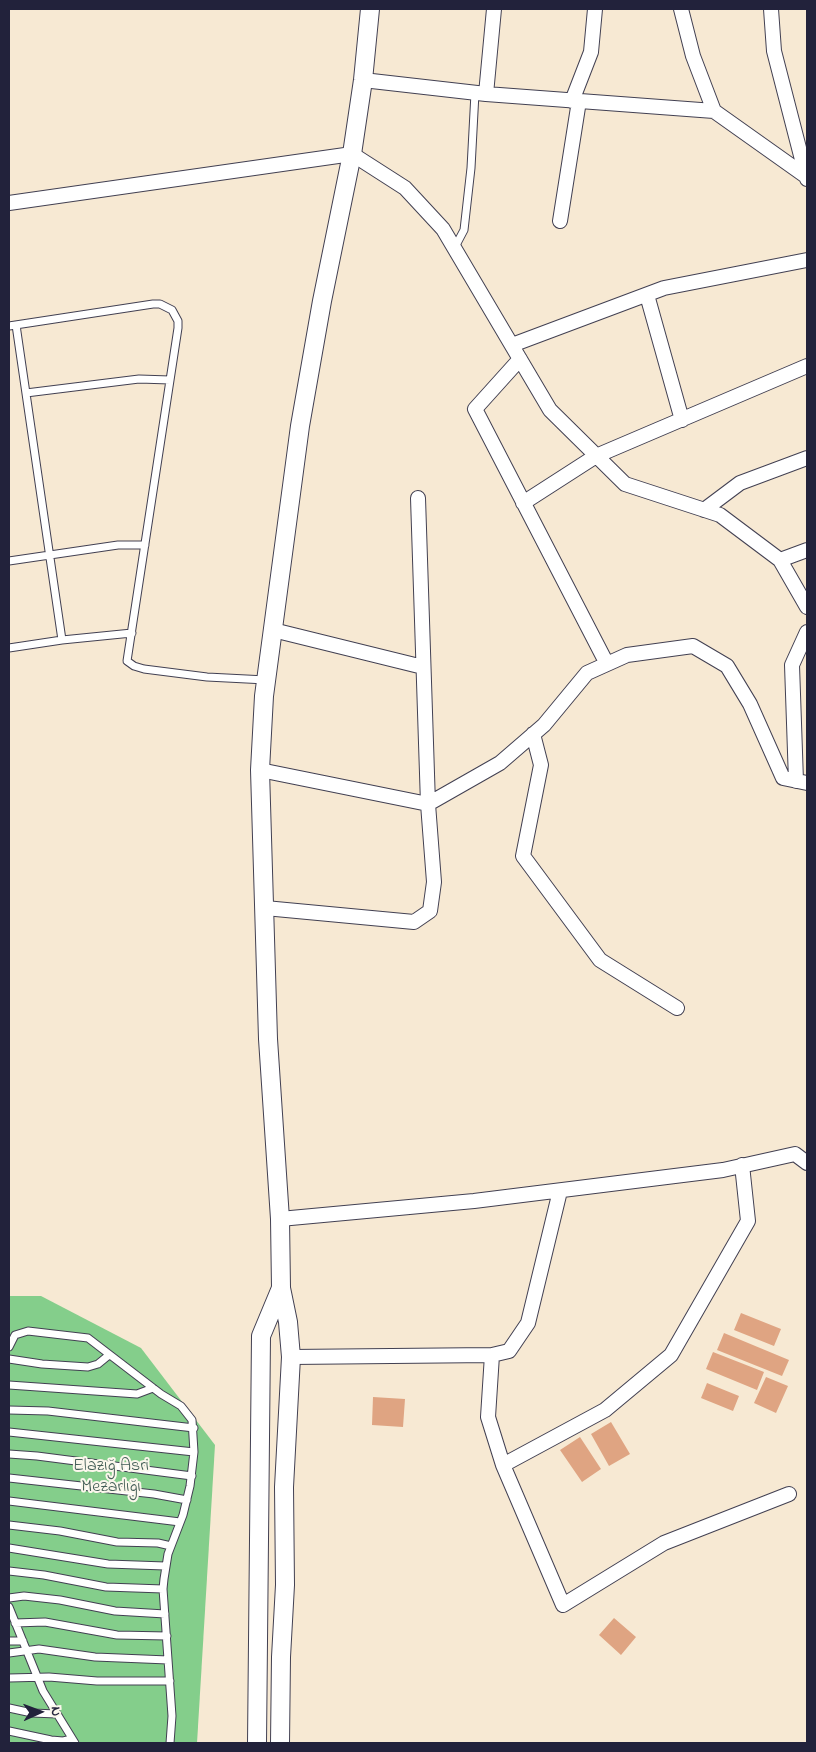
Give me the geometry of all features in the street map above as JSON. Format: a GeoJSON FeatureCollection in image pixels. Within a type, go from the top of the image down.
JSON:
{"type":"FeatureCollection","features":[{"type":"Feature","properties":{"kind":"street"},"geometry":{"type":"LineString","coordinates":[[280,1743],[281,1657],[285,1585],[284,1488],[290,1357],[288,1322],[282,1288],[280,1219],[268,1040],[260,770],[266,680],[300,426],[322,301],[352,154],[370,9]]}},
{"type":"Feature","properties":{"kind":"street"},"geometry":{"type":"LineString","coordinates":[[480,94],[494,9]]}},
{"type":"Feature","properties":{"kind":"street"},"geometry":{"type":"LineString","coordinates":[[560,220],[575,101],[591,52],[595,9]]}},
{"type":"Feature","properties":{"kind":"street"},"geometry":{"type":"LineString","coordinates":[[681,9],[693,56],[714,111]]}},
{"type":"Feature","properties":{"kind":"street"},"geometry":{"type":"LineString","coordinates":[[771,9],[774,51],[807,178]]}},
{"type":"Feature","properties":{"kind":"street"},"geometry":{"type":"LineString","coordinates":[[362,80],[480,94],[714,111],[807,178]]}},
{"type":"Feature","properties":{"kind":"street"},"geometry":{"type":"LineString","coordinates":[[9,203],[352,154],[405,188],[443,229],[550,410],[596,456],[625,484],[720,515],[780,560],[807,608]]}},
{"type":"Feature","properties":{"kind":"street"},"geometry":{"type":"LineString","coordinates":[[512,345],[664,288],[807,260]]}},
{"type":"Feature","properties":{"kind":"street"},"geometry":{"type":"LineString","coordinates":[[647,295],[682,420]]}},
{"type":"Feature","properties":{"kind":"street"},"geometry":{"type":"LineString","coordinates":[[520,359],[475,409],[607,664]]}},
{"type":"Feature","properties":{"kind":"street"},"geometry":{"type":"LineString","coordinates":[[523,503],[596,456],[807,366]]}},
{"type":"Feature","properties":{"kind":"street"},"geometry":{"type":"LineString","coordinates":[[704,510],[740,483],[807,458]]}},
{"type":"Feature","properties":{"kind":"street"},"geometry":{"type":"LineString","coordinates":[[264,908],[414,922],[430,912],[434,882],[428,804],[418,498]]}},
{"type":"Feature","properties":{"kind":"street"},"geometry":{"type":"LineString","coordinates":[[780,560],[807,550]]}},
{"type":"Feature","properties":{"kind":"street"},"geometry":{"type":"LineString","coordinates":[[273,630],[423,667]]}},
{"type":"Feature","properties":{"kind":"street"},"geometry":{"type":"LineString","coordinates":[[260,770],[428,804],[500,763],[544,725],[587,673],[627,655],[693,646],[728,666],[750,704],[783,778],[802,782],[792,665],[807,632]]}},
{"type":"Feature","properties":{"kind":"street"},"geometry":{"type":"LineString","coordinates":[[533,734],[541,765],[523,856],[600,960],[677,1008]]}},
{"type":"Feature","properties":{"kind":"street"},"geometry":{"type":"LineString","coordinates":[[280,1219],[474,1202],[723,1170],[796,1154],[807,1162]]}},
{"type":"Feature","properties":{"kind":"street"},"geometry":{"type":"LineString","coordinates":[[503,1464],[605,1410],[671,1354],[748,1221],[742,1166]]}},
{"type":"Feature","properties":{"kind":"street"},"geometry":{"type":"LineString","coordinates":[[290,1357],[492,1355],[509,1351],[528,1323],[560,1190]]}},
{"type":"Feature","properties":{"kind":"street"},"geometry":{"type":"LineString","coordinates":[[257,1743],[262,1336],[282,1288]]}},
{"type":"Feature","properties":{"kind":"street"},"geometry":{"type":"LineString","coordinates":[[492,1355],[488,1417],[503,1464],[563,1605],[664,1543],[789,1494]]}},
{"type":"Feature","properties":{"kind":"lane"},"geometry":{"type":"LineString","coordinates":[[455,247],[464,230],[480,94]]}},
{"type":"Feature","properties":{"kind":"lane"},"geometry":{"type":"LineString","coordinates":[[62,640],[26,393],[12,325],[160,304],[172,310],[178,322],[127,661],[134,666],[207,677],[266,680]]}},
{"type":"Feature","properties":{"kind":"lane"},"geometry":{"type":"LineString","coordinates":[[26,393],[140,379],[170,380]]}},
{"type":"Feature","properties":{"kind":"lane"},"geometry":{"type":"LineString","coordinates":[[9,561],[118,545],[145,545]]}},
{"type":"Feature","properties":{"kind":"lane"},"geometry":{"type":"LineString","coordinates":[[9,648],[132,632]]}},
{"type":"Feature","properties":{"kind":"lane"},"geometry":{"type":"LineString","coordinates":[[9,1347],[15,1335],[28,1331],[88,1338],[153,1388],[186,1410],[192,1420],[194,1428],[192,1476],[187,1500],[165,1566],[163,1589],[172,1716],[170,1743]]}},
{"type":"Feature","properties":{"kind":"lane"},"geometry":{"type":"LineString","coordinates":[[9,1359],[42,1364],[88,1367],[98,1364],[109,1355]]}},
{"type":"Feature","properties":{"kind":"lane"},"geometry":{"type":"LineString","coordinates":[[9,1385],[137,1394],[153,1388]]}},
{"type":"Feature","properties":{"kind":"lane"},"geometry":{"type":"LineString","coordinates":[[9,1410],[57,1412],[194,1428]]}},
{"type":"Feature","properties":{"kind":"lane"},"geometry":{"type":"LineString","coordinates":[[9,1432],[194,1452]]}},
{"type":"Feature","properties":{"kind":"lane"},"geometry":{"type":"LineString","coordinates":[[9,1454],[192,1476]]}},
{"type":"Feature","properties":{"kind":"lane"},"geometry":{"type":"LineString","coordinates":[[9,1478],[154,1494],[187,1500]]}},
{"type":"Feature","properties":{"kind":"lane"},"geometry":{"type":"LineString","coordinates":[[9,1501],[180,1522]]}},
{"type":"Feature","properties":{"kind":"lane"},"geometry":{"type":"LineString","coordinates":[[9,1525],[60,1531],[117,1542],[158,1543],[171,1546]]}},
{"type":"Feature","properties":{"kind":"lane"},"geometry":{"type":"LineString","coordinates":[[9,1548],[108,1564],[165,1566]]}},
{"type":"Feature","properties":{"kind":"lane"},"geometry":{"type":"LineString","coordinates":[[9,1571],[44,1574],[106,1587],[163,1589]]}},
{"type":"Feature","properties":{"kind":"lane"},"geometry":{"type":"LineString","coordinates":[[9,1598],[24,1596],[60,1600],[115,1611],[165,1614]]}},
{"type":"Feature","properties":{"kind":"lane"},"geometry":{"type":"LineString","coordinates":[[9,1609],[38,1678],[74,1741]]}},
{"type":"Feature","properties":{"kind":"lane"},"geometry":{"type":"LineString","coordinates":[[15,1623],[59,1624],[117,1636],[167,1636]]}},
{"type":"Feature","properties":{"kind":"lane"},"geometry":{"type":"LineString","coordinates":[[9,1641],[23,1641]]}},
{"type":"Feature","properties":{"kind":"lane"},"geometry":{"type":"LineString","coordinates":[[9,1653],[39,1649],[95,1657],[168,1660]]}},
{"type":"Feature","properties":{"kind":"lane"},"geometry":{"type":"LineString","coordinates":[[9,1678],[50,1677],[97,1681],[170,1681]]}},
{"type":"Feature","properties":{"kind":"lane"},"geometry":{"type":"LineString","coordinates":[[9,1708],[57,1714]]}},
{"type":"Feature","properties":{"kind":"lane"},"geometry":{"type":"LineString","coordinates":[[9,1731],[52,1740],[74,1741]]}},
{"type":"Feature","properties":{"kind":"green space","name":"Elazığ Asri Mezarlığı"},"geometry":{"type":"Polygon","coordinates":[[[9,1296],[41,1296],[141,1348],[215,1445],[197,1743],[9,1743],[9,1296]]]}},
{"type":"Feature","properties":{"kind":"building"},"geometry":{"type":"Polygon","coordinates":[[[741,1313],[781,1329],[774,1346],[734,1330],[741,1313]]]}},
{"type":"Feature","properties":{"kind":"building"},"geometry":{"type":"Polygon","coordinates":[[[724,1333],[789,1360],[782,1376],[717,1350],[724,1333]]]}},
{"type":"Feature","properties":{"kind":"building"},"geometry":{"type":"Polygon","coordinates":[[[713,1352],[764,1372],[757,1390],[706,1369],[713,1352]]]}},
{"type":"Feature","properties":{"kind":"building"},"geometry":{"type":"Polygon","coordinates":[[[766,1377],[788,1386],[776,1413],[754,1403],[766,1377]]]}},
{"type":"Feature","properties":{"kind":"building"},"geometry":{"type":"Polygon","coordinates":[[[707,1383],[739,1396],[733,1411],[701,1398],[707,1383]]]}},
{"type":"Feature","properties":{"kind":"building"},"geometry":{"type":"Polygon","coordinates":[[[373,1397],[405,1399],[403,1427],[372,1425],[373,1397]]]}},
{"type":"Feature","properties":{"kind":"building"},"geometry":{"type":"Polygon","coordinates":[[[611,1422],[630,1454],[609,1466],[591,1434],[611,1422]]]}},
{"type":"Feature","properties":{"kind":"building"},"geometry":{"type":"Polygon","coordinates":[[[580,1437],[601,1469],[582,1482],[560,1450],[580,1437]]]}},
{"type":"Feature","properties":{"kind":"building"},"geometry":{"type":"Polygon","coordinates":[[[614,1618],[636,1637],[621,1655],[599,1635],[614,1618]]]}}]}
